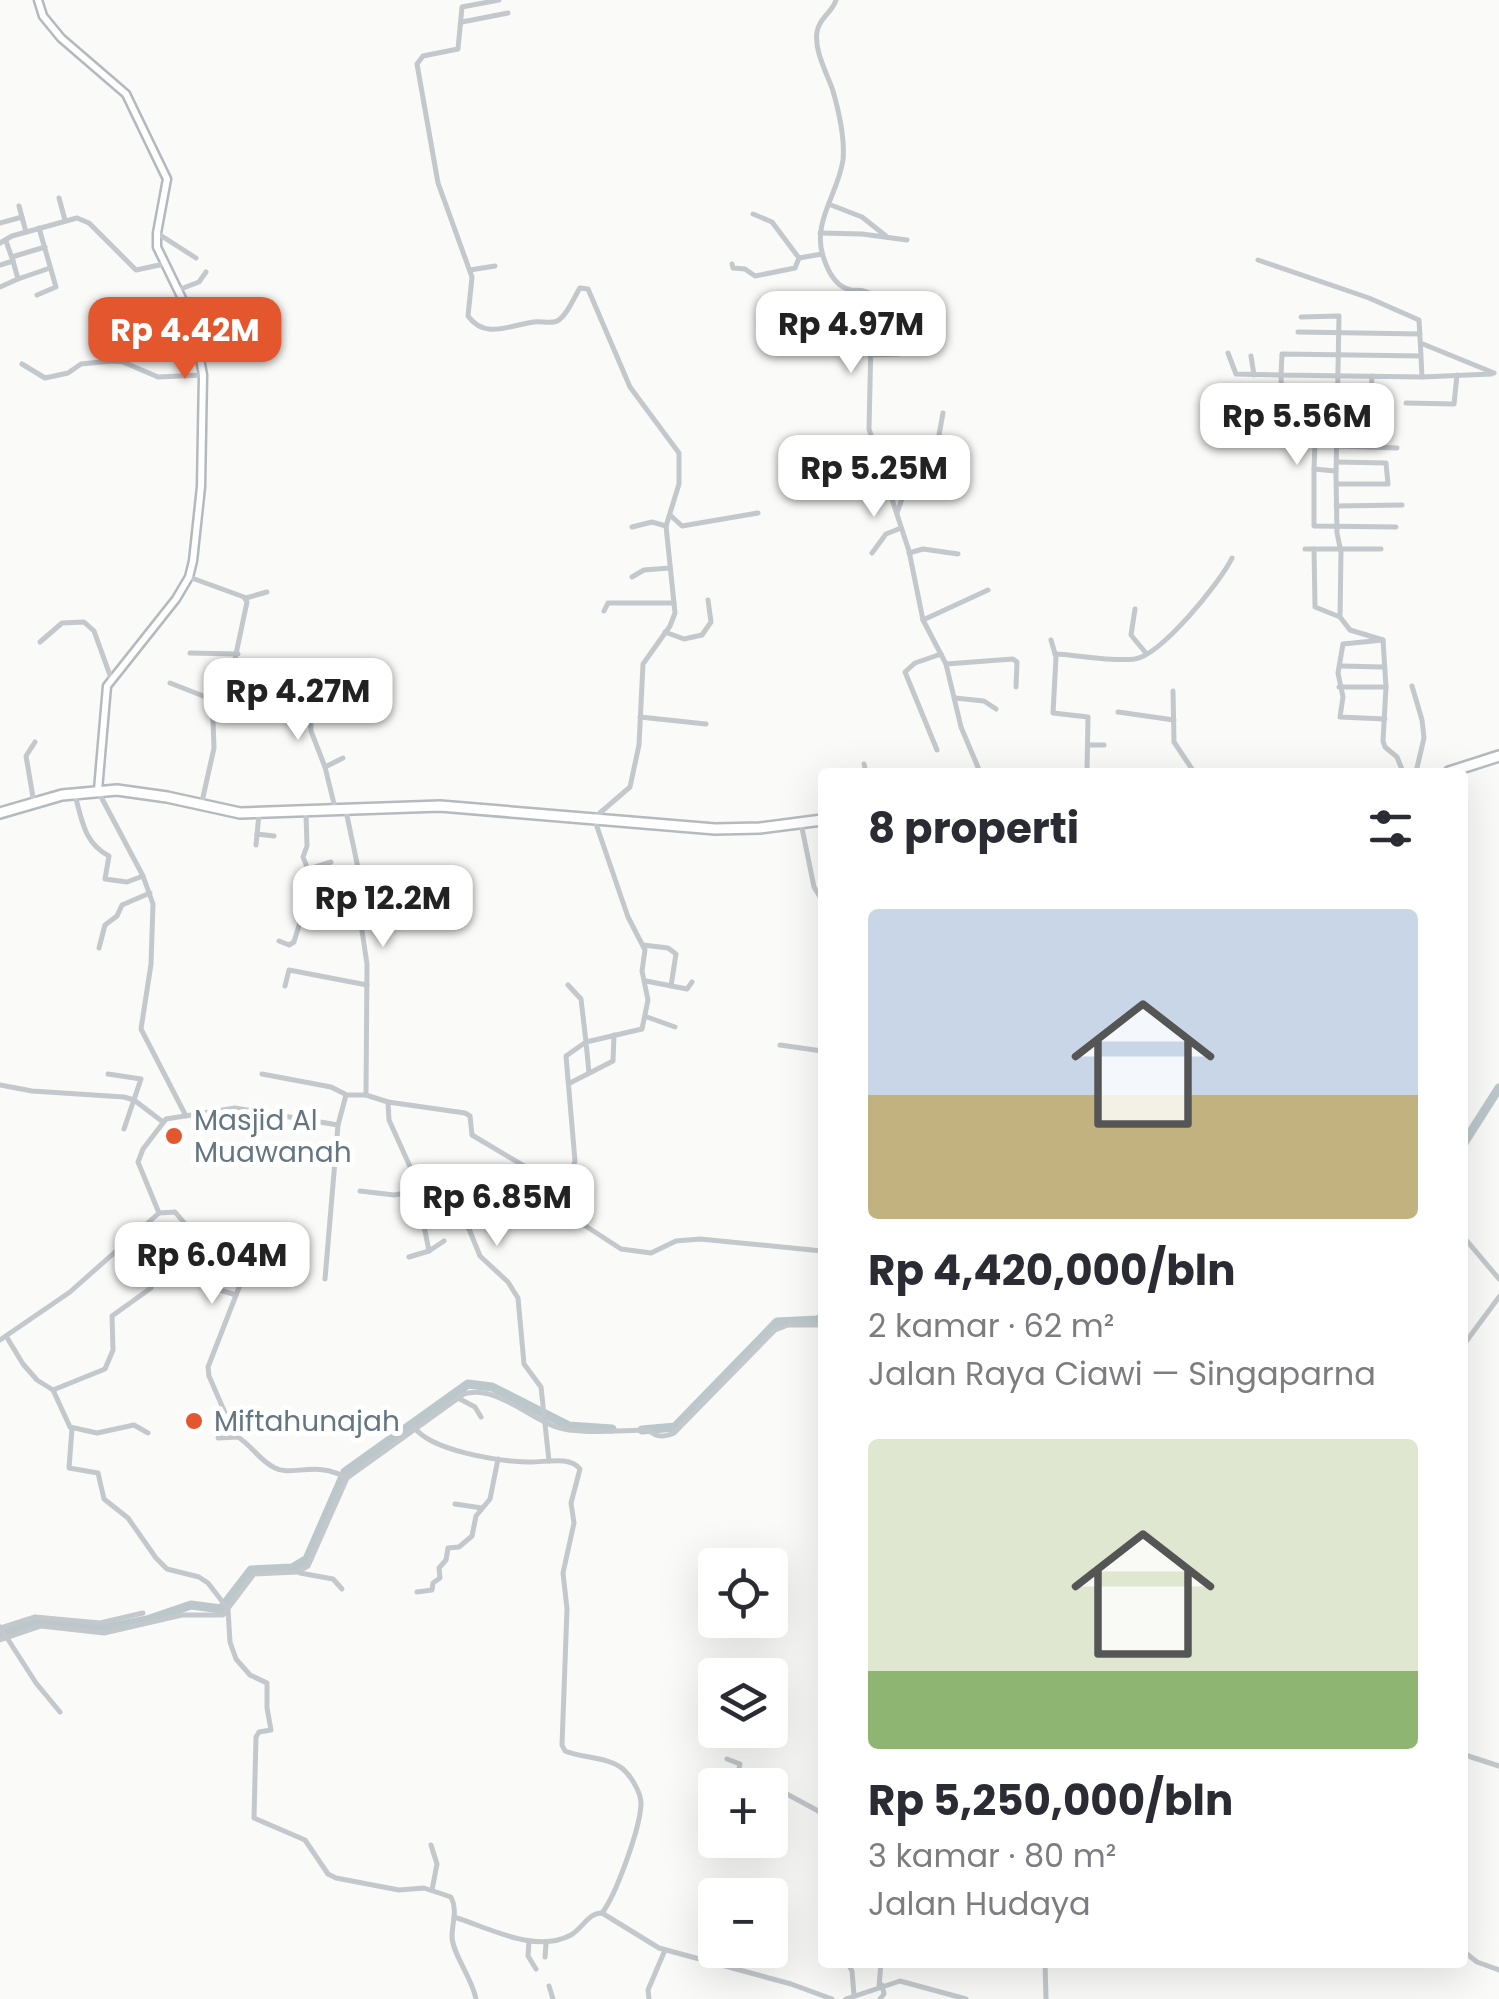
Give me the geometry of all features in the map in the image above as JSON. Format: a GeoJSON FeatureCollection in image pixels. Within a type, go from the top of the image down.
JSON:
{"type":"FeatureCollection","features":[{"type":"Feature","properties":{"kind":"main road"},"geometry":{"type":"LineString","coordinates":[[38,0],[42,16],[61,38],[126,94],[167,179],[156,233],[158,246],[195,327],[202,376],[200,488],[189,578],[111,678],[106,690],[98,790]]}},
{"type":"Feature","properties":{"kind":"main road"},"geometry":{"type":"LineString","coordinates":[[1462,768],[1499,756]]}},
{"type":"Feature","properties":{"kind":"main road"},"geometry":{"type":"LineString","coordinates":[[0,813],[98,790],[133,791],[260,814],[440,806],[715,829],[818,821]]}},
{"type":"Feature","properties":{"kind":"street"},"geometry":{"type":"LineString","coordinates":[[499,0],[462,7],[458,48],[423,56],[417,69],[438,183],[470,270],[469,320],[486,328],[509,330],[532,322],[555,322],[580,288],[588,289],[630,387],[679,453],[679,484],[666,526],[673,620],[642,664],[639,745],[630,786],[597,813],[595,821],[628,917],[646,952],[642,970],[647,1017],[642,1029],[586,1042],[566,1056],[574,1161],[568,1182],[556,1188]]}},
{"type":"Feature","properties":{"kind":"street"},"geometry":{"type":"LineString","coordinates":[[836,0],[833,9],[820,21],[817,36],[834,94],[844,150],[830,204],[819,224],[822,254],[839,285],[872,295],[867,420],[909,554],[923,620],[946,664],[961,727],[978,768]]}},
{"type":"Feature","properties":{"kind":"street"},"geometry":{"type":"LineString","coordinates":[[461,22],[508,13]]}},
{"type":"Feature","properties":{"kind":"street"},"geometry":{"type":"LineString","coordinates":[[58,198],[65,220]]}},
{"type":"Feature","properties":{"kind":"street"},"geometry":{"type":"LineString","coordinates":[[830,204],[862,216],[888,238]]}},
{"type":"Feature","properties":{"kind":"street"},"geometry":{"type":"LineString","coordinates":[[19,206],[26,232]]}},
{"type":"Feature","properties":{"kind":"street"},"geometry":{"type":"LineString","coordinates":[[752,214],[772,222],[799,258]]}},
{"type":"Feature","properties":{"kind":"street"},"geometry":{"type":"LineString","coordinates":[[0,223],[22,217]]}},
{"type":"Feature","properties":{"kind":"street"},"geometry":{"type":"LineString","coordinates":[[18,279],[3,242],[65,220],[83,219],[136,270],[142,272],[166,264]]}},
{"type":"Feature","properties":{"kind":"street"},"geometry":{"type":"LineString","coordinates":[[37,295],[55,288],[40,228]]}},
{"type":"Feature","properties":{"kind":"street"},"geometry":{"type":"LineString","coordinates":[[156,233],[196,258]]}},
{"type":"Feature","properties":{"kind":"street"},"geometry":{"type":"LineString","coordinates":[[819,233],[906,240]]}},
{"type":"Feature","properties":{"kind":"street"},"geometry":{"type":"LineString","coordinates":[[0,265],[45,247]]}},
{"type":"Feature","properties":{"kind":"street"},"geometry":{"type":"LineString","coordinates":[[799,258],[822,254]]}},
{"type":"Feature","properties":{"kind":"street"},"geometry":{"type":"LineString","coordinates":[[732,264],[733,268],[745,269],[755,276],[795,268],[799,258]]}},
{"type":"Feature","properties":{"kind":"street"},"geometry":{"type":"LineString","coordinates":[[1258,260],[1417,318],[1422,378]]}},
{"type":"Feature","properties":{"kind":"street"},"geometry":{"type":"LineString","coordinates":[[470,270],[494,266]]}},
{"type":"Feature","properties":{"kind":"street"},"geometry":{"type":"LineString","coordinates":[[0,288],[50,268]]}},
{"type":"Feature","properties":{"kind":"street"},"geometry":{"type":"LineString","coordinates":[[178,290],[199,282],[206,272]]}},
{"type":"Feature","properties":{"kind":"street"},"geometry":{"type":"LineString","coordinates":[[1301,317],[1339,316],[1336,526],[1340,618]]}},
{"type":"Feature","properties":{"kind":"street"},"geometry":{"type":"LineString","coordinates":[[1298,332],[1420,334]]}},
{"type":"Feature","properties":{"kind":"street"},"geometry":{"type":"LineString","coordinates":[[1228,354],[1234,373],[1254,375],[1422,378],[1494,373],[1422,343]]}},
{"type":"Feature","properties":{"kind":"street"},"geometry":{"type":"LineString","coordinates":[[869,355],[898,354]]}},
{"type":"Feature","properties":{"kind":"street"},"geometry":{"type":"LineString","coordinates":[[1315,440],[1285,436],[1282,354],[1421,356]]}},
{"type":"Feature","properties":{"kind":"street"},"geometry":{"type":"LineString","coordinates":[[1251,356],[1254,375]]}},
{"type":"Feature","properties":{"kind":"street"},"geometry":{"type":"LineString","coordinates":[[22,364],[45,378],[68,374],[80,364],[112,360],[160,378],[202,376]]}},
{"type":"Feature","properties":{"kind":"street"},"geometry":{"type":"LineString","coordinates":[[1406,403],[1454,404],[1457,375]]}},
{"type":"Feature","properties":{"kind":"street"},"geometry":{"type":"LineString","coordinates":[[1222,398],[1369,396],[1372,376]]}},
{"type":"Feature","properties":{"kind":"street"},"geometry":{"type":"LineString","coordinates":[[896,516],[904,494],[932,474],[943,413]]}},
{"type":"Feature","properties":{"kind":"street"},"geometry":{"type":"LineString","coordinates":[[1316,418],[1312,524],[1396,527]]}},
{"type":"Feature","properties":{"kind":"street"},"geometry":{"type":"LineString","coordinates":[[1246,420],[1338,419]]}},
{"type":"Feature","properties":{"kind":"street"},"geometry":{"type":"LineString","coordinates":[[1338,446],[1397,448]]}},
{"type":"Feature","properties":{"kind":"street"},"geometry":{"type":"LineString","coordinates":[[800,481],[836,460],[869,456],[877,451]]}},
{"type":"Feature","properties":{"kind":"street"},"geometry":{"type":"LineString","coordinates":[[884,472],[914,456]]}},
{"type":"Feature","properties":{"kind":"street"},"geometry":{"type":"LineString","coordinates":[[1336,484],[1388,484],[1389,480],[1386,463],[1337,462]]}},
{"type":"Feature","properties":{"kind":"street"},"geometry":{"type":"LineString","coordinates":[[1314,469],[1336,471]]}},
{"type":"Feature","properties":{"kind":"street"},"geometry":{"type":"LineString","coordinates":[[1336,506],[1402,505]]}},
{"type":"Feature","properties":{"kind":"street"},"geometry":{"type":"LineString","coordinates":[[670,515],[682,526],[758,513]]}},
{"type":"Feature","properties":{"kind":"street"},"geometry":{"type":"LineString","coordinates":[[632,527],[652,522],[666,526]]}},
{"type":"Feature","properties":{"kind":"street"},"geometry":{"type":"LineString","coordinates":[[872,553],[886,534],[901,528]]}},
{"type":"Feature","properties":{"kind":"street"},"geometry":{"type":"LineString","coordinates":[[909,554],[923,548],[958,554]]}},
{"type":"Feature","properties":{"kind":"street"},"geometry":{"type":"LineString","coordinates":[[1306,549],[1381,549]]}},
{"type":"Feature","properties":{"kind":"street"},"geometry":{"type":"LineString","coordinates":[[1314,549],[1315,607],[1340,618],[1350,630],[1382,640],[1385,747],[1397,757],[1401,768]]}},
{"type":"Feature","properties":{"kind":"street"},"geometry":{"type":"LineString","coordinates":[[1055,654],[1140,658],[1163,643],[1191,613],[1223,576],[1232,558]]}},
{"type":"Feature","properties":{"kind":"street"},"geometry":{"type":"LineString","coordinates":[[632,578],[644,570],[670,568]]}},
{"type":"Feature","properties":{"kind":"street"},"geometry":{"type":"LineString","coordinates":[[189,578],[246,598],[267,592]]}},
{"type":"Feature","properties":{"kind":"street"},"geometry":{"type":"LineString","coordinates":[[923,620],[988,590]]}},
{"type":"Feature","properties":{"kind":"street"},"geometry":{"type":"LineString","coordinates":[[202,806],[214,748],[211,701],[218,683],[232,674],[247,615],[246,598]]}},
{"type":"Feature","properties":{"kind":"street"},"geometry":{"type":"LineString","coordinates":[[666,632],[684,638],[702,635],[711,622],[708,600]]}},
{"type":"Feature","properties":{"kind":"street"},"geometry":{"type":"LineString","coordinates":[[604,611],[608,603],[674,602]]}},
{"type":"Feature","properties":{"kind":"street"},"geometry":{"type":"LineString","coordinates":[[1134,609],[1131,635],[1145,652]]}},
{"type":"Feature","properties":{"kind":"street"},"geometry":{"type":"LineString","coordinates":[[40,642],[62,623],[84,622],[94,631],[111,678]]}},
{"type":"Feature","properties":{"kind":"street"},"geometry":{"type":"LineString","coordinates":[[1052,640],[1053,713],[1088,716],[1087,768]]}},
{"type":"Feature","properties":{"kind":"street"},"geometry":{"type":"LineString","coordinates":[[1382,640],[1343,644],[1339,686],[1343,702],[1340,717],[1384,719]]}},
{"type":"Feature","properties":{"kind":"street"},"geometry":{"type":"LineString","coordinates":[[190,653],[238,654]]}},
{"type":"Feature","properties":{"kind":"street"},"geometry":{"type":"LineString","coordinates":[[938,750],[905,672],[907,667],[941,654]]}},
{"type":"Feature","properties":{"kind":"street"},"geometry":{"type":"LineString","coordinates":[[946,664],[1013,659],[1016,687]]}},
{"type":"Feature","properties":{"kind":"street"},"geometry":{"type":"LineString","coordinates":[[292,664],[310,709],[310,725],[358,868],[367,985],[366,1096]]}},
{"type":"Feature","properties":{"kind":"street"},"geometry":{"type":"LineString","coordinates":[[1341,666],[1384,667]]}},
{"type":"Feature","properties":{"kind":"street"},"geometry":{"type":"LineString","coordinates":[[170,684],[211,701],[310,709]]}},
{"type":"Feature","properties":{"kind":"street"},"geometry":{"type":"LineString","coordinates":[[1339,686],[1386,687]]}},
{"type":"Feature","properties":{"kind":"street"},"geometry":{"type":"LineString","coordinates":[[1412,686],[1423,728],[1417,768]]}},
{"type":"Feature","properties":{"kind":"street"},"geometry":{"type":"LineString","coordinates":[[1173,691],[1174,742],[1191,768]]}},
{"type":"Feature","properties":{"kind":"street"},"geometry":{"type":"LineString","coordinates":[[955,698],[979,700],[996,710]]}},
{"type":"Feature","properties":{"kind":"street"},"geometry":{"type":"LineString","coordinates":[[1118,712],[1174,720]]}},
{"type":"Feature","properties":{"kind":"street"},"geometry":{"type":"LineString","coordinates":[[640,717],[706,724]]}},
{"type":"Feature","properties":{"kind":"street"},"geometry":{"type":"LineString","coordinates":[[34,742],[26,756],[34,802]]}},
{"type":"Feature","properties":{"kind":"street"},"geometry":{"type":"LineString","coordinates":[[1089,746],[1104,746]]}},
{"type":"Feature","properties":{"kind":"street"},"geometry":{"type":"LineString","coordinates":[[325,767],[343,758]]}},
{"type":"Feature","properties":{"kind":"street"},"geometry":{"type":"LineString","coordinates":[[864,764],[865,768]]}},
{"type":"Feature","properties":{"kind":"street"},"geometry":{"type":"LineString","coordinates":[[98,790],[143,876],[153,904],[141,1029],[186,1116]]}},
{"type":"Feature","properties":{"kind":"street"},"geometry":{"type":"LineString","coordinates":[[75,793],[87,837],[96,849],[109,856],[106,878],[127,882],[143,876]]}},
{"type":"Feature","properties":{"kind":"street"},"geometry":{"type":"LineString","coordinates":[[279,941],[289,945],[294,942],[309,889],[309,868],[303,857],[307,846],[306,813]]}},
{"type":"Feature","properties":{"kind":"street"},"geometry":{"type":"LineString","coordinates":[[256,844],[260,814]]}},
{"type":"Feature","properties":{"kind":"street"},"geometry":{"type":"LineString","coordinates":[[801,823],[818,894]]}},
{"type":"Feature","properties":{"kind":"street"},"geometry":{"type":"LineString","coordinates":[[257,834],[274,836]]}},
{"type":"Feature","properties":{"kind":"street"},"geometry":{"type":"LineString","coordinates":[[309,868],[331,862]]}},
{"type":"Feature","properties":{"kind":"street"},"geometry":{"type":"LineString","coordinates":[[99,948],[105,925],[117,916],[124,903],[150,893]]}},
{"type":"Feature","properties":{"kind":"street"},"geometry":{"type":"LineString","coordinates":[[643,944],[668,948],[676,954],[671,986]]}},
{"type":"Feature","properties":{"kind":"street"},"geometry":{"type":"LineString","coordinates":[[285,986],[289,970],[367,985]]}},
{"type":"Feature","properties":{"kind":"street"},"geometry":{"type":"LineString","coordinates":[[646,982],[687,990],[692,982]]}},
{"type":"Feature","properties":{"kind":"street"},"geometry":{"type":"LineString","coordinates":[[568,985],[581,999],[589,1074]]}},
{"type":"Feature","properties":{"kind":"street"},"geometry":{"type":"LineString","coordinates":[[647,1017],[676,1028]]}},
{"type":"Feature","properties":{"kind":"street"},"geometry":{"type":"LineString","coordinates":[[570,1083],[614,1060],[614,1035]]}},
{"type":"Feature","properties":{"kind":"street"},"geometry":{"type":"LineString","coordinates":[[780,1045],[818,1050]]}},
{"type":"Feature","properties":{"kind":"street"},"geometry":{"type":"LineString","coordinates":[[274,1076],[278,1066]]}},
{"type":"Feature","properties":{"kind":"street"},"geometry":{"type":"LineString","coordinates":[[108,1074],[141,1078],[124,1130]]}},
{"type":"Feature","properties":{"kind":"street"},"geometry":{"type":"LineString","coordinates":[[262,1074],[332,1086],[346,1095],[465,1113],[470,1116],[472,1135],[546,1179],[575,1219],[610,1242],[636,1253],[651,1253],[682,1239],[818,1251]]}},
{"type":"Feature","properties":{"kind":"street"},"geometry":{"type":"LineString","coordinates":[[0,1085],[32,1092],[84,1093],[134,1100],[163,1122]]}},
{"type":"Feature","properties":{"kind":"street"},"geometry":{"type":"LineString","coordinates":[[324,1279],[338,1125],[346,1095]]}},
{"type":"Feature","properties":{"kind":"street"},"geometry":{"type":"LineString","coordinates":[[388,1102],[390,1120],[414,1178],[470,1228],[480,1256],[516,1294],[524,1364],[539,1380],[545,1410],[549,1461]]}},
{"type":"Feature","properties":{"kind":"street"},"geometry":{"type":"LineString","coordinates":[[159,1211],[138,1162],[142,1149],[168,1118],[234,1108],[338,1125]]}},
{"type":"Feature","properties":{"kind":"street"},"geometry":{"type":"LineString","coordinates":[[360,1190],[394,1196],[424,1190]]}},
{"type":"Feature","properties":{"kind":"street"},"geometry":{"type":"LineString","coordinates":[[429,1251],[422,1216],[432,1198]]}},
{"type":"Feature","properties":{"kind":"street"},"geometry":{"type":"LineString","coordinates":[[148,1433],[134,1425],[97,1433],[72,1428],[66,1423],[53,1390],[37,1380],[2,1338],[70,1292],[159,1211],[174,1212],[186,1226],[212,1227],[244,1236],[241,1281],[208,1367],[229,1422]]}},
{"type":"Feature","properties":{"kind":"street"},"geometry":{"type":"LineString","coordinates":[[409,1257],[444,1241]]}},
{"type":"Feature","properties":{"kind":"street"},"geometry":{"type":"LineString","coordinates":[[1468,1241],[1498,1273]]}},
{"type":"Feature","properties":{"kind":"street"},"geometry":{"type":"LineString","coordinates":[[53,1390],[108,1366],[114,1339],[112,1316],[151,1288]]}},
{"type":"Feature","properties":{"kind":"street"},"geometry":{"type":"LineString","coordinates":[[220,1290],[236,1295]]}},
{"type":"Feature","properties":{"kind":"street"},"geometry":{"type":"LineString","coordinates":[[1468,1339],[1499,1297]]}},
{"type":"Feature","properties":{"kind":"street"},"geometry":{"type":"LineString","coordinates":[[297,1572],[311,1561],[344,1476],[458,1398],[483,1391],[573,1432],[648,1430],[661,1437],[674,1433],[776,1330],[788,1325],[818,1325]]}},
{"type":"Feature","properties":{"kind":"street"},"geometry":{"type":"LineString","coordinates":[[458,1398],[475,1407],[480,1417]]}},
{"type":"Feature","properties":{"kind":"street"},"geometry":{"type":"LineString","coordinates":[[72,1428],[68,1468],[98,1473],[104,1499],[128,1518],[156,1558],[166,1568],[199,1577],[226,1607],[236,1659],[250,1675],[267,1683],[266,1708],[271,1730],[256,1737],[254,1818],[305,1840],[328,1874],[336,1878],[395,1890],[432,1890],[451,1897],[453,1944],[469,1973],[476,1999]]}},
{"type":"Feature","properties":{"kind":"street"},"geometry":{"type":"LineString","coordinates":[[414,1428],[444,1448],[498,1459],[577,1464],[581,1473],[571,1503],[574,1523],[563,1573],[566,1613],[562,1745],[577,1756],[620,1767],[641,1800],[626,1859],[602,1912]]}},
{"type":"Feature","properties":{"kind":"street"},"geometry":{"type":"LineString","coordinates":[[218,1438],[238,1436],[273,1468],[320,1467],[344,1476]]}},
{"type":"Feature","properties":{"kind":"street"},"geometry":{"type":"LineString","coordinates":[[417,1592],[433,1589],[448,1548],[459,1547],[471,1538],[475,1519],[492,1496],[498,1459]]}},
{"type":"Feature","properties":{"kind":"street"},"geometry":{"type":"LineString","coordinates":[[455,1504],[482,1508]]}},
{"type":"Feature","properties":{"kind":"street"},"geometry":{"type":"LineString","coordinates":[[2,1632],[41,1626],[104,1634],[182,1615],[219,1616],[254,1574],[297,1572],[334,1579],[342,1589]]}},
{"type":"Feature","properties":{"kind":"street"},"geometry":{"type":"LineString","coordinates":[[2,1632],[35,1617],[100,1624],[143,1613]]}},
{"type":"Feature","properties":{"kind":"street"},"geometry":{"type":"LineString","coordinates":[[2,1632],[60,1712]]}},
{"type":"Feature","properties":{"kind":"street"},"geometry":{"type":"LineString","coordinates":[[1468,1756],[1499,1766]]}},
{"type":"Feature","properties":{"kind":"street"},"geometry":{"type":"LineString","coordinates":[[727,1759],[740,1764],[739,1768]]}},
{"type":"Feature","properties":{"kind":"street"},"geometry":{"type":"LineString","coordinates":[[788,1795],[818,1811]]}},
{"type":"Feature","properties":{"kind":"street"},"geometry":{"type":"LineString","coordinates":[[430,1846],[437,1864],[432,1890]]}},
{"type":"Feature","properties":{"kind":"street"},"geometry":{"type":"LineString","coordinates":[[454,1917],[546,1944],[576,1932],[592,1914],[602,1912],[665,1950],[832,1999]]}},
{"type":"Feature","properties":{"kind":"street"},"geometry":{"type":"LineString","coordinates":[[529,1941],[528,1956],[536,1970]]}},
{"type":"Feature","properties":{"kind":"street"},"geometry":{"type":"LineString","coordinates":[[546,1944],[546,1957]]}},
{"type":"Feature","properties":{"kind":"street"},"geometry":{"type":"LineString","coordinates":[[648,1999],[665,1950]]}},
{"type":"Feature","properties":{"kind":"street"},"geometry":{"type":"LineString","coordinates":[[1468,1954],[1499,1970]]}},
{"type":"Feature","properties":{"kind":"street"},"geometry":{"type":"LineString","coordinates":[[850,1968],[859,1996]]}},
{"type":"Feature","properties":{"kind":"street"},"geometry":{"type":"LineString","coordinates":[[880,1999],[884,1994],[880,1986],[882,1968]]}},
{"type":"Feature","properties":{"kind":"street"},"geometry":{"type":"LineString","coordinates":[[1045,1968],[1046,1999]]}},
{"type":"Feature","properties":{"kind":"street"},"geometry":{"type":"LineString","coordinates":[[846,1999],[900,1981],[966,1999]]}},
{"type":"Feature","properties":{"kind":"street"},"geometry":{"type":"LineString","coordinates":[[549,1986],[552,1999]]}},
{"type":"Feature","properties":{"kind":"waterway"},"geometry":{"type":"LineString","coordinates":[[1468,1137],[1499,1088]]}},
{"type":"Feature","properties":{"kind":"waterway"},"geometry":{"type":"LineString","coordinates":[[642,1430],[675,1427],[777,1322],[818,1319]]}},
{"type":"Feature","properties":{"kind":"waterway"},"geometry":{"type":"LineString","coordinates":[[0,1633],[37,1621],[102,1629],[147,1620],[191,1605],[221,1609],[251,1570],[292,1568],[307,1559],[345,1472],[468,1384],[492,1387],[569,1426],[612,1429]]}},
{"type":"Feature","properties":{"kind":"place","name":"Masjid Al Muawanah"},"geometry":{"type":"Point","coordinates":[174,1136]}},
{"type":"Feature","properties":{"kind":"place","name":"Miftahunajah"},"geometry":{"type":"Point","coordinates":[194,1421]}}]}
